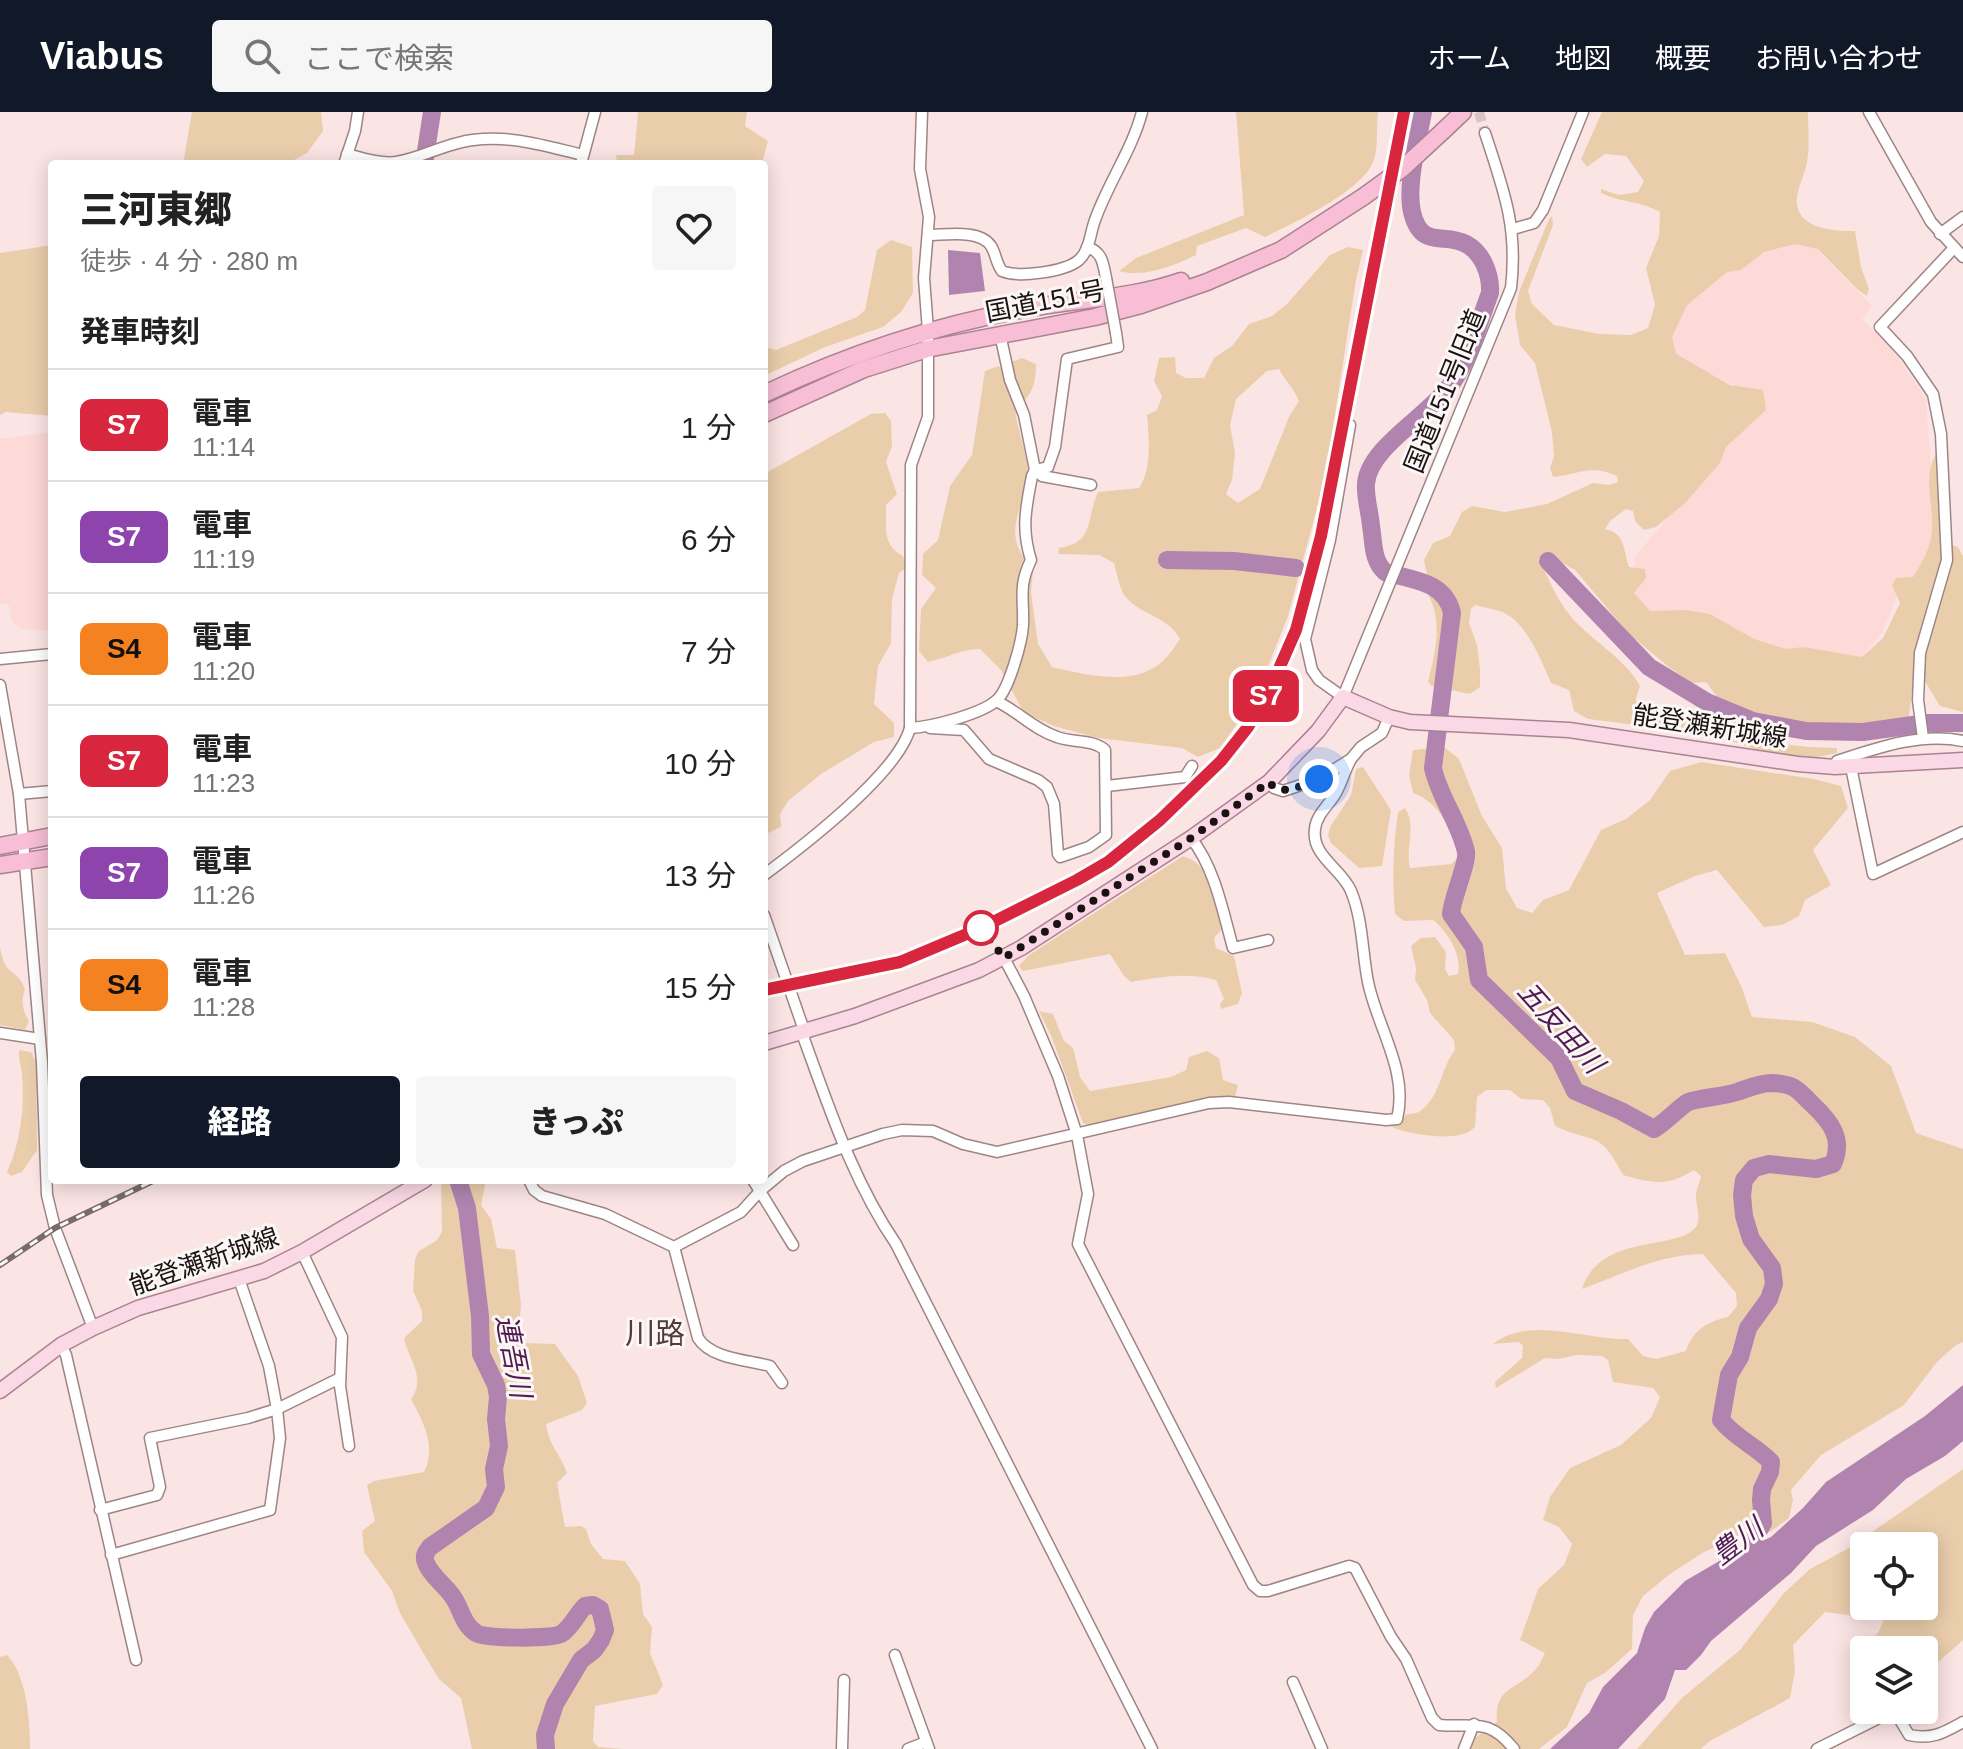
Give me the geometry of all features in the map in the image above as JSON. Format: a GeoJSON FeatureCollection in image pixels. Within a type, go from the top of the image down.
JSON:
{"type":"FeatureCollection","features":[{"type":"Feature","properties":{"kind":"highway","name":"国道151号"},"geometry":{"type":"LineString","coordinates":[[768,412],[864,369],[927,349],[1095,317],[1141,305],[1207,282],[1281,250],[1403,168],[1461,112]]}},
{"type":"Feature","properties":{"kind":"highway","name":"国道151号"},"geometry":{"type":"LineString","coordinates":[[768,392],[858,354],[928,331],[1031,308],[1175,284],[1277,245],[1330,219]]}},
{"type":"Feature","properties":{"kind":"highway"},"geometry":{"type":"LineString","coordinates":[[0,846],[48,837]]}},
{"type":"Feature","properties":{"kind":"highway"},"geometry":{"type":"LineString","coordinates":[[0,865],[48,858]]}},
{"type":"Feature","properties":{"kind":"main road"},"geometry":{"type":"LineString","coordinates":[[768,1042],[805,1033],[979,970],[1004,958],[1191,838],[1269,782],[1318,731],[1343,697],[1389,717]]}},
{"type":"Feature","properties":{"kind":"main road","name":"能登瀬新城線"},"geometry":{"type":"LineString","coordinates":[[1389,717],[1426,724],[1569,730],[1798,764],[1843,767],[1963,760]]}},
{"type":"Feature","properties":{"kind":"main road","name":"能登瀬新城線"},"geometry":{"type":"LineString","coordinates":[[0,1391],[61,1345],[93,1328],[138,1308],[264,1271],[418,1184]]}},
{"type":"Feature","properties":{"kind":"street"},"geometry":{"type":"LineString","coordinates":[[345,159],[358,112]]}},
{"type":"Feature","properties":{"kind":"street"},"geometry":{"type":"LineString","coordinates":[[402,160],[470,140],[507,138],[532,141],[582,159],[595,112]]}},
{"type":"Feature","properties":{"kind":"street"},"geometry":{"type":"LineString","coordinates":[[768,872],[820,830],[890,766],[910,728],[911,465],[928,417],[928,331],[924,278],[929,217],[920,169],[922,112]]}},
{"type":"Feature","properties":{"kind":"street"},"geometry":{"type":"LineString","coordinates":[[928,235],[985,239],[1002,271],[1020,275],[1067,267],[1077,262],[1087,247],[1096,217],[1137,131],[1142,112]]}},
{"type":"Feature","properties":{"kind":"street"},"geometry":{"type":"LineString","coordinates":[[1513,229],[1534,223],[1543,210],[1583,112]]}},
{"type":"Feature","properties":{"kind":"street"},"geometry":{"type":"LineString","coordinates":[[1869,112],[1931,222],[1963,257]]}},
{"type":"Feature","properties":{"kind":"street","name":"国道151号旧道"},"geometry":{"type":"LineString","coordinates":[[1343,697],[1511,288],[1513,229],[1485,133]]}},
{"type":"Feature","properties":{"kind":"street"},"geometry":{"type":"LineString","coordinates":[[1940,234],[1963,217]]}},
{"type":"Feature","properties":{"kind":"street"},"geometry":{"type":"LineString","coordinates":[[1035,470],[1048,467],[1055,447],[1067,359],[1118,347],[1103,260],[1098,252],[1087,247]]}},
{"type":"Feature","properties":{"kind":"street"},"geometry":{"type":"LineString","coordinates":[[1923,735],[1920,653],[1947,560],[1941,434],[1933,394],[1907,356],[1880,327],[1953,249]]}},
{"type":"Feature","properties":{"kind":"street"},"geometry":{"type":"LineString","coordinates":[[910,728],[982,709],[996,701],[1007,685],[1022,632],[1021,586],[1023,573],[1031,560],[1024,538],[1024,526],[1035,470],[1024,415],[1010,380],[1000,334]]}},
{"type":"Feature","properties":{"kind":"street"},"geometry":{"type":"LineString","coordinates":[[1343,697],[1319,680],[1312,670],[1305,639],[1330,540],[1350,425]]}},
{"type":"Feature","properties":{"kind":"street"},"geometry":{"type":"LineString","coordinates":[[1035,470],[1042,476],[1091,485]]}},
{"type":"Feature","properties":{"kind":"street"},"geometry":{"type":"LineString","coordinates":[[0,659],[48,654]]}},
{"type":"Feature","properties":{"kind":"street"},"geometry":{"type":"LineString","coordinates":[[0,685],[19,794],[48,1120],[47,1195],[55,1228],[93,1328]]}},
{"type":"Feature","properties":{"kind":"street"},"geometry":{"type":"LineString","coordinates":[[924,726],[964,730],[989,759],[1047,787],[1054,804],[1060,857],[1089,847],[1106,835],[1105,750],[1101,746],[1059,738],[1042,731],[996,701]]}},
{"type":"Feature","properties":{"kind":"street"},"geometry":{"type":"LineString","coordinates":[[674,1247],[741,1212],[784,1171],[843,1146],[902,1130],[933,1131],[963,1144],[997,1152],[1209,1103],[1229,1102],[1397,1119],[1399,1100],[1393,1056],[1369,984],[1352,892],[1345,879],[1318,848],[1314,827],[1335,795],[1351,759],[1361,747],[1382,733],[1389,717]]}},
{"type":"Feature","properties":{"kind":"street"},"geometry":{"type":"LineString","coordinates":[[1963,741],[1923,735],[1837,761],[1843,767],[1873,874],[1963,832]]}},
{"type":"Feature","properties":{"kind":"street"},"geometry":{"type":"LineString","coordinates":[[1269,782],[1283,791],[1319,779],[1351,759]]}},
{"type":"Feature","properties":{"kind":"street"},"geometry":{"type":"LineString","coordinates":[[1107,786],[1185,777],[1192,766]]}},
{"type":"Feature","properties":{"kind":"street"},"geometry":{"type":"LineString","coordinates":[[19,794],[48,791]]}},
{"type":"Feature","properties":{"kind":"street"},"geometry":{"type":"LineString","coordinates":[[1191,838],[1210,872],[1233,948],[1268,940]]}},
{"type":"Feature","properties":{"kind":"street"},"geometry":{"type":"LineString","coordinates":[[768,927],[843,1146],[878,1218],[896,1244],[1152,1749]]}},
{"type":"Feature","properties":{"kind":"street"},"geometry":{"type":"LineString","coordinates":[[1004,958],[1058,1076],[1077,1135],[1088,1194],[1078,1244],[1253,1585],[1260,1591],[1268,1591],[1349,1566],[1355,1568],[1406,1659],[1432,1718],[1439,1725],[1488,1726],[1499,1732],[1510,1745]]}},
{"type":"Feature","properties":{"kind":"street"},"geometry":{"type":"LineString","coordinates":[[0,1033],[40,1039]]}},
{"type":"Feature","properties":{"kind":"street"},"geometry":{"type":"LineString","coordinates":[[531,1184],[542,1196],[605,1214],[674,1247],[702,1345],[734,1359],[770,1366],[782,1383]]}},
{"type":"Feature","properties":{"kind":"street"},"geometry":{"type":"LineString","coordinates":[[756,1184],[793,1245]]}},
{"type":"Feature","properties":{"kind":"street"},"geometry":{"type":"LineString","coordinates":[[302,1252],[342,1337],[340,1378],[349,1446]]}},
{"type":"Feature","properties":{"kind":"street"},"geometry":{"type":"LineString","coordinates":[[111,1555],[270,1510],[280,1438],[277,1409],[269,1366],[239,1279]]}},
{"type":"Feature","properties":{"kind":"street"},"geometry":{"type":"LineString","coordinates":[[61,1345],[70,1369],[136,1660]]}},
{"type":"Feature","properties":{"kind":"street"},"geometry":{"type":"LineString","coordinates":[[100,1510],[157,1495],[160,1487],[150,1438],[236,1421],[277,1409],[340,1378]]}},
{"type":"Feature","properties":{"kind":"street"},"geometry":{"type":"LineString","coordinates":[[895,1655],[928,1745],[908,1749]]}},
{"type":"Feature","properties":{"kind":"street"},"geometry":{"type":"LineString","coordinates":[[842,1749],[844,1680]]}},
{"type":"Feature","properties":{"kind":"street"},"geometry":{"type":"LineString","coordinates":[[1293,1682],[1322,1749]]}},
{"type":"Feature","properties":{"kind":"street"},"geometry":{"type":"LineString","coordinates":[[1817,1749],[1889,1713],[1897,1715],[1909,1735],[1927,1738],[1963,1722]]}},
{"type":"Feature","properties":{"kind":"street"},"geometry":{"type":"LineString","coordinates":[[1464,1749],[1474,1724]]}},
{"type":"Feature","properties":{"kind":"shaded area"},"geometry":{"type":"Polygon","coordinates":[[[192,112],[321,112],[323,131],[307,153],[294,160],[184,160],[192,112]]]}},
{"type":"Feature","properties":{"kind":"shaded area"},"geometry":{"type":"Polygon","coordinates":[[[638,112],[747,112],[745,126],[768,141],[763,160],[617,160],[616,155],[634,155],[638,112]]]}},
{"type":"Feature","properties":{"kind":"shaded area"},"geometry":{"type":"Polygon","coordinates":[[[1236,112],[1378,112],[1375,157],[1366,173],[1341,195],[1265,237],[1246,228],[1197,246],[1196,255],[1168,267],[1138,273],[1119,271],[1136,258],[1244,215],[1236,112]]]}},
{"type":"Feature","properties":{"kind":"shaded area"},"geometry":{"type":"Polygon","coordinates":[[[1602,112],[1808,112],[1808,156],[1797,205],[1805,220],[1812,224],[1855,231],[1861,267],[1869,289],[1867,296],[1858,290],[1818,249],[1795,244],[1764,252],[1741,270],[1727,272],[1687,305],[1672,337],[1676,354],[1730,385],[1763,390],[1766,410],[1726,447],[1720,463],[1685,503],[1656,527],[1644,530],[1635,521],[1633,511],[1626,509],[1610,521],[1605,529],[1620,538],[1629,567],[1645,569],[1646,578],[1634,593],[1650,611],[1686,610],[1710,614],[1754,639],[1786,649],[1803,647],[1862,657],[1883,638],[1900,603],[1892,585],[1896,578],[1913,577],[1928,549],[1932,530],[1930,470],[1938,450],[1944,543],[1958,547],[1963,556],[1963,712],[1940,706],[1923,678],[1913,681],[1909,716],[1892,722],[1815,725],[1739,709],[1722,701],[1706,682],[1692,683],[1670,668],[1629,634],[1575,570],[1546,554],[1538,559],[1560,601],[1577,624],[1633,675],[1640,686],[1636,698],[1637,710],[1645,716],[1659,720],[1703,719],[1765,741],[1837,748],[1837,753],[1813,758],[1775,756],[1738,743],[1670,728],[1638,722],[1628,724],[1588,719],[1574,711],[1569,690],[1551,683],[1533,644],[1514,619],[1499,611],[1475,605],[1471,609],[1469,623],[1477,645],[1480,687],[1470,694],[1432,686],[1428,682],[1437,634],[1435,612],[1425,589],[1428,579],[1424,560],[1433,543],[1450,536],[1462,512],[1472,506],[1505,512],[1547,504],[1593,483],[1609,485],[1618,482],[1617,476],[1599,471],[1553,477],[1550,468],[1554,456],[1552,432],[1535,363],[1520,345],[1515,315],[1519,292],[1552,216],[1553,225],[1528,291],[1532,304],[1554,325],[1599,334],[1631,335],[1648,328],[1655,305],[1646,268],[1659,236],[1660,212],[1601,193],[1601,189],[1619,195],[1638,192],[1644,181],[1626,156],[1605,154],[1587,167],[1581,159],[1602,112]]]}},
{"type":"Feature","properties":{"kind":"shaded area"},"geometry":{"type":"Polygon","coordinates":[[[1795,230],[1872,306],[1862,319],[1894,351],[1926,399],[1936,539],[1919,574],[1901,586],[1883,631],[1859,661],[1781,652],[1649,614],[1631,599],[1635,556],[1713,466],[1753,395],[1673,355],[1668,338],[1682,307],[1729,269],[1795,230]]]}},
{"type":"Feature","properties":{"kind":"shaded area"},"geometry":{"type":"Polygon","coordinates":[[[891,240],[912,247],[913,293],[901,312],[883,327],[825,347],[768,374],[768,348],[776,350],[857,317],[865,310],[877,250],[891,240]]]}},
{"type":"Feature","properties":{"kind":"shaded area"},"geometry":{"type":"Polygon","coordinates":[[[48,246],[48,416],[6,412],[0,415],[0,253],[48,246]]]}},
{"type":"Feature","properties":{"kind":"shaded area"},"geometry":{"type":"Polygon","coordinates":[[[1348,247],[1363,250],[1325,478],[1288,616],[1263,679],[1220,748],[1198,757],[1182,748],[1098,738],[1054,726],[1024,713],[1001,670],[980,649],[928,662],[919,651],[921,609],[936,588],[922,575],[923,554],[938,540],[950,486],[972,455],[985,371],[998,366],[1004,370],[1022,358],[1036,364],[1036,371],[1029,395],[1015,409],[1027,464],[1027,479],[1015,528],[1022,555],[1033,570],[1031,592],[1038,644],[1052,667],[1096,676],[1139,674],[1164,660],[1180,639],[1168,625],[1130,602],[1119,584],[1114,563],[1099,555],[1058,554],[1059,548],[1084,536],[1098,492],[1139,488],[1143,481],[1149,453],[1147,415],[1157,410],[1162,396],[1154,381],[1159,358],[1175,357],[1176,373],[1186,378],[1204,378],[1214,358],[1232,346],[1249,324],[1272,316],[1287,304],[1330,255],[1348,247]],[[1279,369],[1267,371],[1236,399],[1230,425],[1235,453],[1232,480],[1226,494],[1238,503],[1260,489],[1289,417],[1299,401],[1279,369]]]}},
{"type":"Feature","properties":{"kind":"shaded area"},"geometry":{"type":"Polygon","coordinates":[[[948,250],[980,253],[985,291],[949,295],[948,250]]]}},
{"type":"Feature","properties":{"kind":"shaded area"},"geometry":{"type":"Polygon","coordinates":[[[885,413],[891,421],[892,446],[886,462],[897,494],[886,505],[887,534],[891,546],[903,556],[906,568],[899,573],[892,599],[891,643],[878,666],[874,704],[894,723],[894,737],[874,742],[821,774],[788,801],[780,814],[781,827],[768,833],[768,472],[871,414],[885,413]]]}},
{"type":"Feature","properties":{"kind":"shaded area"},"geometry":{"type":"Polygon","coordinates":[[[48,433],[48,631],[23,629],[12,622],[9,605],[0,603],[0,439],[48,433]]]}},
{"type":"Feature","properties":{"kind":"shaded area"},"geometry":{"type":"Polygon","coordinates":[[[1444,747],[1459,759],[1482,816],[1502,848],[1506,888],[1517,908],[1532,913],[1543,900],[1569,890],[1601,830],[1626,819],[1650,800],[1670,771],[1701,762],[1841,786],[1848,808],[1813,850],[1831,885],[1805,900],[1799,916],[1782,925],[1764,927],[1717,870],[1657,893],[1685,955],[1725,953],[1752,1017],[1812,1022],[1855,1037],[1891,1066],[1916,1133],[1963,1149],[1963,1342],[1937,1362],[1904,1405],[1821,1455],[1791,1490],[1793,1500],[1789,1518],[1770,1532],[1747,1534],[1704,1552],[1643,1596],[1633,1615],[1632,1649],[1605,1673],[1587,1683],[1567,1727],[1539,1749],[1468,1749],[1472,1740],[1497,1722],[1502,1696],[1536,1669],[1545,1653],[1520,1640],[1538,1589],[1564,1565],[1572,1544],[1559,1527],[1543,1520],[1550,1497],[1570,1468],[1621,1445],[1651,1418],[1660,1397],[1653,1388],[1613,1382],[1608,1360],[1602,1356],[1545,1358],[1496,1388],[1495,1382],[1522,1358],[1523,1346],[1519,1342],[1493,1344],[1524,1331],[1559,1331],[1628,1339],[1643,1356],[1656,1359],[1686,1351],[1692,1338],[1702,1328],[1728,1317],[1737,1306],[1736,1293],[1703,1254],[1656,1261],[1582,1289],[1592,1271],[1606,1258],[1623,1250],[1676,1238],[1689,1233],[1697,1225],[1696,1194],[1701,1176],[1694,1170],[1676,1179],[1659,1182],[1623,1175],[1602,1144],[1555,1126],[1550,1108],[1543,1100],[1521,1099],[1510,1090],[1486,1090],[1477,1097],[1475,1127],[1465,1134],[1426,1135],[1390,1126],[1406,1115],[1419,1112],[1432,1099],[1455,1050],[1454,1040],[1430,1013],[1427,1000],[1415,980],[1411,946],[1421,938],[1435,937],[1446,952],[1445,969],[1449,976],[1458,974],[1456,952],[1449,937],[1433,920],[1404,921],[1395,914],[1394,888],[1398,812],[1405,808],[1411,830],[1410,868],[1451,864],[1458,858],[1444,819],[1431,803],[1413,793],[1409,775],[1413,750],[1444,747]]]}},
{"type":"Feature","properties":{"kind":"shaded area"},"geometry":{"type":"Polygon","coordinates":[[[1363,767],[1391,810],[1382,866],[1359,868],[1331,843],[1328,836],[1330,827],[1351,795],[1356,769],[1363,767]]]}},
{"type":"Feature","properties":{"kind":"shaded area"},"geometry":{"type":"Polygon","coordinates":[[[1183,856],[1201,868],[1212,886],[1222,929],[1214,938],[1216,948],[1234,956],[1242,993],[1238,1004],[1221,1009],[1224,999],[1216,980],[1174,976],[1131,982],[1110,954],[1023,971],[1019,966],[1029,955],[1183,856]]]}},
{"type":"Feature","properties":{"kind":"shaded area"},"geometry":{"type":"Polygon","coordinates":[[[0,946],[5,963],[25,989],[23,1005],[29,1021],[25,1030],[0,1025],[0,946]]]}},
{"type":"Feature","properties":{"kind":"shaded area"},"geometry":{"type":"Polygon","coordinates":[[[1039,1011],[1053,1014],[1064,1041],[1073,1048],[1080,1077],[1090,1091],[1171,1077],[1186,1070],[1189,1057],[1207,1051],[1219,1058],[1223,1080],[1238,1085],[1235,1097],[1209,1099],[1088,1125],[1083,1123],[1039,1011]]]}},
{"type":"Feature","properties":{"kind":"shaded area"},"geometry":{"type":"Polygon","coordinates":[[[19,1050],[31,1052],[36,1062],[37,1150],[22,1172],[11,1176],[7,1172],[22,1113],[19,1050]]]}},
{"type":"Feature","properties":{"kind":"shaded area"},"geometry":{"type":"Polygon","coordinates":[[[441,1184],[485,1184],[481,1205],[491,1219],[497,1248],[515,1250],[521,1305],[519,1332],[525,1343],[555,1344],[578,1376],[587,1403],[582,1410],[546,1424],[567,1473],[557,1483],[565,1527],[581,1526],[586,1529],[591,1544],[603,1559],[625,1561],[640,1584],[643,1614],[652,1627],[650,1653],[663,1685],[657,1694],[595,1706],[593,1741],[598,1747],[624,1749],[472,1749],[461,1698],[439,1679],[400,1613],[392,1591],[364,1552],[362,1531],[375,1521],[367,1485],[424,1472],[428,1462],[427,1434],[411,1399],[417,1376],[404,1338],[422,1321],[422,1311],[413,1291],[415,1259],[419,1251],[436,1241],[442,1232],[441,1184]]]}},
{"type":"Feature","properties":{"kind":"shaded area"},"geometry":{"type":"Polygon","coordinates":[[[1963,1385],[1963,1441],[1945,1456],[1906,1479],[1873,1510],[1816,1546],[1791,1573],[1711,1641],[1686,1670],[1675,1670],[1665,1699],[1618,1749],[1550,1749],[1589,1713],[1603,1687],[1637,1653],[1654,1612],[1685,1581],[1771,1537],[1826,1482],[1925,1416],[1963,1385]]]}},
{"type":"Feature","properties":{"kind":"shaded area"},"geometry":{"type":"Polygon","coordinates":[[[1963,1469],[1963,1640],[1938,1662],[1938,1636],[1875,1636],[1884,1620],[1938,1620],[1938,1532],[1872,1532],[1963,1469]]]}},
{"type":"Feature","properties":{"kind":"shaded area"},"geometry":{"type":"Polygon","coordinates":[[[1850,1547],[1850,1615],[1825,1612],[1793,1645],[1795,1671],[1790,1698],[1710,1741],[1701,1749],[1637,1749],[1682,1698],[1740,1650],[1784,1593],[1810,1569],[1850,1547]]]}},
{"type":"Feature","properties":{"kind":"shaded area"},"geometry":{"type":"Polygon","coordinates":[[[7,1655],[23,1687],[30,1749],[0,1749],[0,1657],[7,1655]]]}},
{"type":"Feature","properties":{"kind":"waterway","name":"連吾川"},"geometry":{"type":"LineString","coordinates":[[425,160],[432,112]]}},
{"type":"Feature","properties":{"kind":"waterway","name":"五反田川"},"geometry":{"type":"LineString","coordinates":[[1423,112],[1410,189],[1416,224],[1427,236],[1458,241],[1472,248],[1485,265],[1490,293],[1469,351],[1452,383],[1377,457],[1369,470],[1366,489],[1374,551],[1381,567],[1385,572],[1435,588],[1448,602],[1452,613],[1433,768],[1466,852],[1451,914],[1474,947],[1479,980],[1559,1058],[1575,1091],[1654,1129],[1688,1102],[1763,1084],[1780,1084],[1792,1087],[1804,1096],[1825,1118],[1836,1139],[1833,1164],[1816,1169],[1769,1164],[1754,1168],[1744,1180],[1744,1216],[1751,1239],[1772,1268],[1774,1284],[1769,1299],[1748,1328],[1740,1357],[1729,1375],[1721,1420],[1771,1462],[1762,1489],[1763,1523],[1751,1544],[1759,1563]]}},
{"type":"Feature","properties":{"kind":"waterway"},"geometry":{"type":"LineString","coordinates":[[1167,560],[1234,561],[1296,568]]}},
{"type":"Feature","properties":{"kind":"waterway"},"geometry":{"type":"LineString","coordinates":[[1548,561],[1649,667],[1707,702],[1753,721],[1806,731],[1863,732],[1927,723],[1963,723]]}},
{"type":"Feature","properties":{"kind":"waterway","name":"連吾川"},"geometry":{"type":"LineString","coordinates":[[459,1184],[467,1208],[480,1316],[481,1354],[496,1385],[498,1397],[496,1487],[486,1508],[430,1547],[425,1558],[431,1572],[453,1597],[468,1626],[482,1635],[518,1638],[555,1636],[568,1628],[585,1606],[593,1605],[600,1609],[605,1630],[594,1650],[581,1660],[555,1704],[545,1735],[546,1749]]}},
{"type":"Feature","properties":{"kind":"tunnel"},"geometry":{"type":"LineString","coordinates":[[1479,112],[1485,133]]}},
{"type":"Feature","properties":{"kind":"railway"},"geometry":{"type":"LineString","coordinates":[[768,989],[900,962],[981,928],[1077,880],[1108,862],[1160,820],[1221,761],[1248,727],[1271,687],[1296,630],[1321,536],[1404,112]]}},
{"type":"Feature","properties":{"kind":"railway"},"geometry":{"type":"LineString","coordinates":[[0,1265],[55,1228],[147,1184]]}},
{"type":"Feature","properties":{"kind":"train","name":"S7"},"geometry":{"type":"LineString","coordinates":[[768,989],[900,962],[981,928],[1077,880],[1108,862],[1160,820],[1221,761],[1248,727],[1271,687],[1296,630],[1321,536],[1404,112]]}},
{"type":"Feature","properties":{"kind":"district","name":"川路"},"geometry":{"type":"Point","coordinates":[655,1334]}},
{"type":"Feature","properties":{"kind":"route"},"geometry":{"type":"LineString","coordinates":[[981,928],[1004,958],[1191,838],[1269,782],[1283,791],[1319,779]]}},
{"type":"Feature","properties":{"kind":"water label","name":"豊川"},"geometry":{"type":"Point","coordinates":[1737,1541]}}]}
